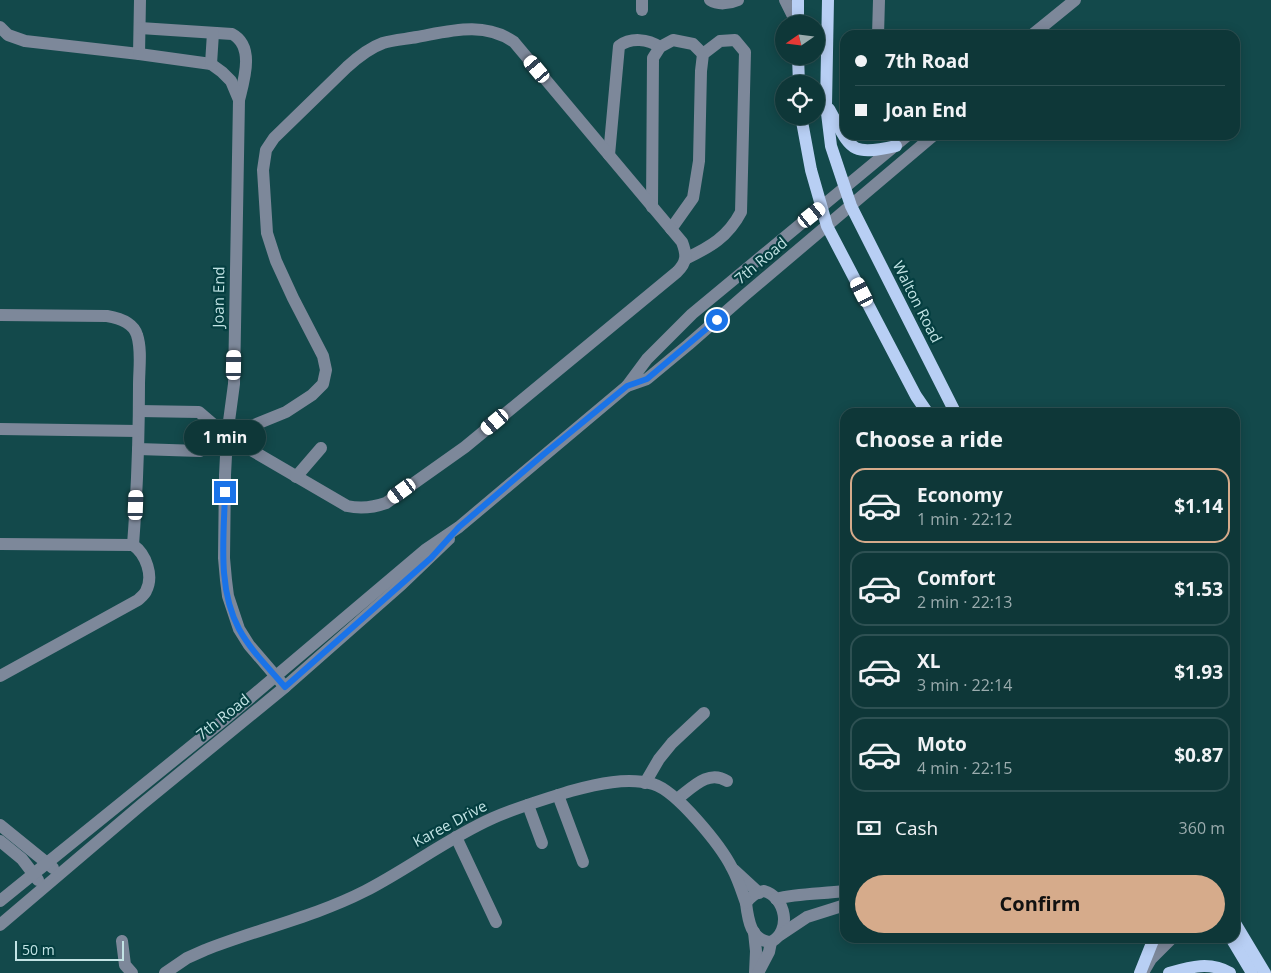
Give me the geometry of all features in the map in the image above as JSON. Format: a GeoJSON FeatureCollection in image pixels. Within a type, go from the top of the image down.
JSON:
{"type":"FeatureCollection","features":[{"type":"Feature","properties":{"kind":"main road"},"geometry":{"type":"LineString","coordinates":[[798,0],[798,15]]}},
{"type":"Feature","properties":{"kind":"main road","name":"Walton Road"},"geometry":{"type":"LineString","coordinates":[[828,0],[826,105],[831,146],[851,206],[953,408]]}},
{"type":"Feature","properties":{"kind":"main road"},"geometry":{"type":"LineString","coordinates":[[826,105],[840,128]]}},
{"type":"Feature","properties":{"kind":"main road"},"geometry":{"type":"LineString","coordinates":[[803,125],[811,170],[828,226],[916,396],[924,408]]}},
{"type":"Feature","properties":{"kind":"main road"},"geometry":{"type":"LineString","coordinates":[[847,140],[851,146],[865,151],[896,146]]}},
{"type":"Feature","properties":{"kind":"main road"},"geometry":{"type":"LineString","coordinates":[[1240,931],[1265,973]]}},
{"type":"Feature","properties":{"kind":"main road"},"geometry":{"type":"LineString","coordinates":[[1142,973],[1152,943]]}},
{"type":"Feature","properties":{"kind":"main road"},"geometry":{"type":"LineString","coordinates":[[1234,943],[1252,973]]}},
{"type":"Feature","properties":{"kind":"main road"},"geometry":{"type":"LineString","coordinates":[[1169,973],[1206,965],[1230,973]]}},
{"type":"Feature","properties":{"kind":"street"},"geometry":{"type":"LineString","coordinates":[[139,54],[140,0]]}},
{"type":"Feature","properties":{"kind":"street"},"geometry":{"type":"LineString","coordinates":[[710,0],[715,3],[728,4],[738,0]]}},
{"type":"Feature","properties":{"kind":"street"},"geometry":{"type":"LineString","coordinates":[[785,0],[793,15]]}},
{"type":"Feature","properties":{"kind":"street"},"geometry":{"type":"LineString","coordinates":[[878,0],[878,30]]}},
{"type":"Feature","properties":{"kind":"street"},"geometry":{"type":"LineString","coordinates":[[1043,30],[1075,0]]}},
{"type":"Feature","properties":{"kind":"street"},"geometry":{"type":"LineString","coordinates":[[1039,30],[1054,19]]}},
{"type":"Feature","properties":{"kind":"street"},"geometry":{"type":"LineString","coordinates":[[0,27],[8,35],[25,41],[211,64],[231,81],[239,100]]}},
{"type":"Feature","properties":{"kind":"street"},"geometry":{"type":"LineString","coordinates":[[140,28],[214,33],[211,64]]}},
{"type":"Feature","properties":{"kind":"street"},"geometry":{"type":"LineString","coordinates":[[138,449],[200,451],[227,436],[286,412],[312,395],[323,384],[326,370],[323,356],[276,261],[267,233],[263,170],[266,150],[274,138],[360,56],[384,43],[461,29],[487,30],[504,35],[514,42],[610,155],[682,242],[686,251],[687,258],[678,272],[465,447],[386,503],[359,509],[347,506],[227,436],[200,412],[139,411]]}},
{"type":"Feature","properties":{"kind":"street","name":"Joan End"},"geometry":{"type":"LineString","coordinates":[[214,33],[232,34],[239,38],[246,54],[245,74],[239,100],[234,384],[227,436],[224,558],[228,596],[239,629],[249,645],[285,687]]}},
{"type":"Feature","properties":{"kind":"street"},"geometry":{"type":"LineString","coordinates":[[610,155],[619,46],[626,41],[637,40],[652,42],[660,47]]}},
{"type":"Feature","properties":{"kind":"street"},"geometry":{"type":"LineString","coordinates":[[652,207],[654,58],[660,47],[673,40],[693,44],[703,54]]}},
{"type":"Feature","properties":{"kind":"street"},"geometry":{"type":"LineString","coordinates":[[671,230],[694,198],[699,162],[703,54],[720,41],[735,40],[744,52],[741,212],[734,224],[714,245],[687,258]]}},
{"type":"Feature","properties":{"kind":"street","name":"7th Road"},"geometry":{"type":"LineString","coordinates":[[0,901],[276,676],[425,550],[459,527],[627,386],[647,360],[692,314],[903,140]]}},
{"type":"Feature","properties":{"kind":"street","name":"7th Road"},"geometry":{"type":"LineString","coordinates":[[627,386],[647,379],[662,367],[928,140]]}},
{"type":"Feature","properties":{"kind":"street"},"geometry":{"type":"LineString","coordinates":[[0,314],[107,316],[120,318],[130,325],[137,334],[139,348],[139,411],[133,545]]}},
{"type":"Feature","properties":{"kind":"street"},"geometry":{"type":"LineString","coordinates":[[0,429],[138,431]]}},
{"type":"Feature","properties":{"kind":"street"},"geometry":{"type":"LineString","coordinates":[[296,477],[321,448]]}},
{"type":"Feature","properties":{"kind":"street","name":"7th Road"},"geometry":{"type":"LineString","coordinates":[[0,924],[285,687],[431,558],[459,527]]}},
{"type":"Feature","properties":{"kind":"street"},"geometry":{"type":"LineString","coordinates":[[0,544],[133,545],[142,554],[147,564],[150,578],[146,592],[138,600],[0,676]]}},
{"type":"Feature","properties":{"kind":"street"},"geometry":{"type":"LineString","coordinates":[[645,783],[658,759],[672,742],[704,713]]}},
{"type":"Feature","properties":{"kind":"street"},"geometry":{"type":"LineString","coordinates":[[677,799],[707,778],[719,776],[727,781]]}},
{"type":"Feature","properties":{"kind":"street","name":"Karee Drive"},"geometry":{"type":"LineString","coordinates":[[165,973],[187,958],[205,950],[330,907],[364,892],[456,837],[493,818],[558,795],[612,783],[636,781],[655,784],[670,792],[712,839],[732,868],[746,903]]}},
{"type":"Feature","properties":{"kind":"street"},"geometry":{"type":"LineString","coordinates":[[558,795],[583,862]]}},
{"type":"Feature","properties":{"kind":"street"},"geometry":{"type":"LineString","coordinates":[[528,805],[542,843]]}},
{"type":"Feature","properties":{"kind":"street"},"geometry":{"type":"LineString","coordinates":[[0,825],[59,873]]}},
{"type":"Feature","properties":{"kind":"street"},"geometry":{"type":"LineString","coordinates":[[456,837],[496,922]]}},
{"type":"Feature","properties":{"kind":"street"},"geometry":{"type":"LineString","coordinates":[[0,841],[22,859],[43,887]]}},
{"type":"Feature","properties":{"kind":"street","name":"Karee Drive"},"geometry":{"type":"LineString","coordinates":[[732,868],[759,892]]}},
{"type":"Feature","properties":{"kind":"street"},"geometry":{"type":"LineString","coordinates":[[756,973],[770,952],[775,938],[784,926],[784,919],[783,912],[776,898],[769,892],[759,892],[754,895],[746,903],[751,925],[760,940],[775,938],[807,917],[840,906]]}},
{"type":"Feature","properties":{"kind":"street"},"geometry":{"type":"LineString","coordinates":[[776,898],[790,895],[816,895],[840,892]]}},
{"type":"Feature","properties":{"kind":"street"},"geometry":{"type":"LineString","coordinates":[[816,895],[821,912]]}},
{"type":"Feature","properties":{"kind":"street"},"geometry":{"type":"LineString","coordinates":[[754,932],[756,973]]}},
{"type":"Feature","properties":{"kind":"street"},"geometry":{"type":"LineString","coordinates":[[122,941],[124,965],[132,973]]}},
{"type":"Feature","properties":{"kind":"street"},"geometry":{"type":"LineString","coordinates":[[1142,973],[1151,959],[1167,943]]}},
{"type":"Feature","properties":{"kind":"street"},"geometry":{"type":"LineString","coordinates":[[1153,973],[1164,953],[1175,943]]}},
{"type":"Feature","properties":{"kind":"route"},"geometry":{"type":"LineString","coordinates":[[225,492],[224,558],[228,596],[233,614],[239,629],[249,645],[285,687],[431,558],[446,544],[459,527],[544,454],[627,386],[647,379],[717,320]]}}]}
